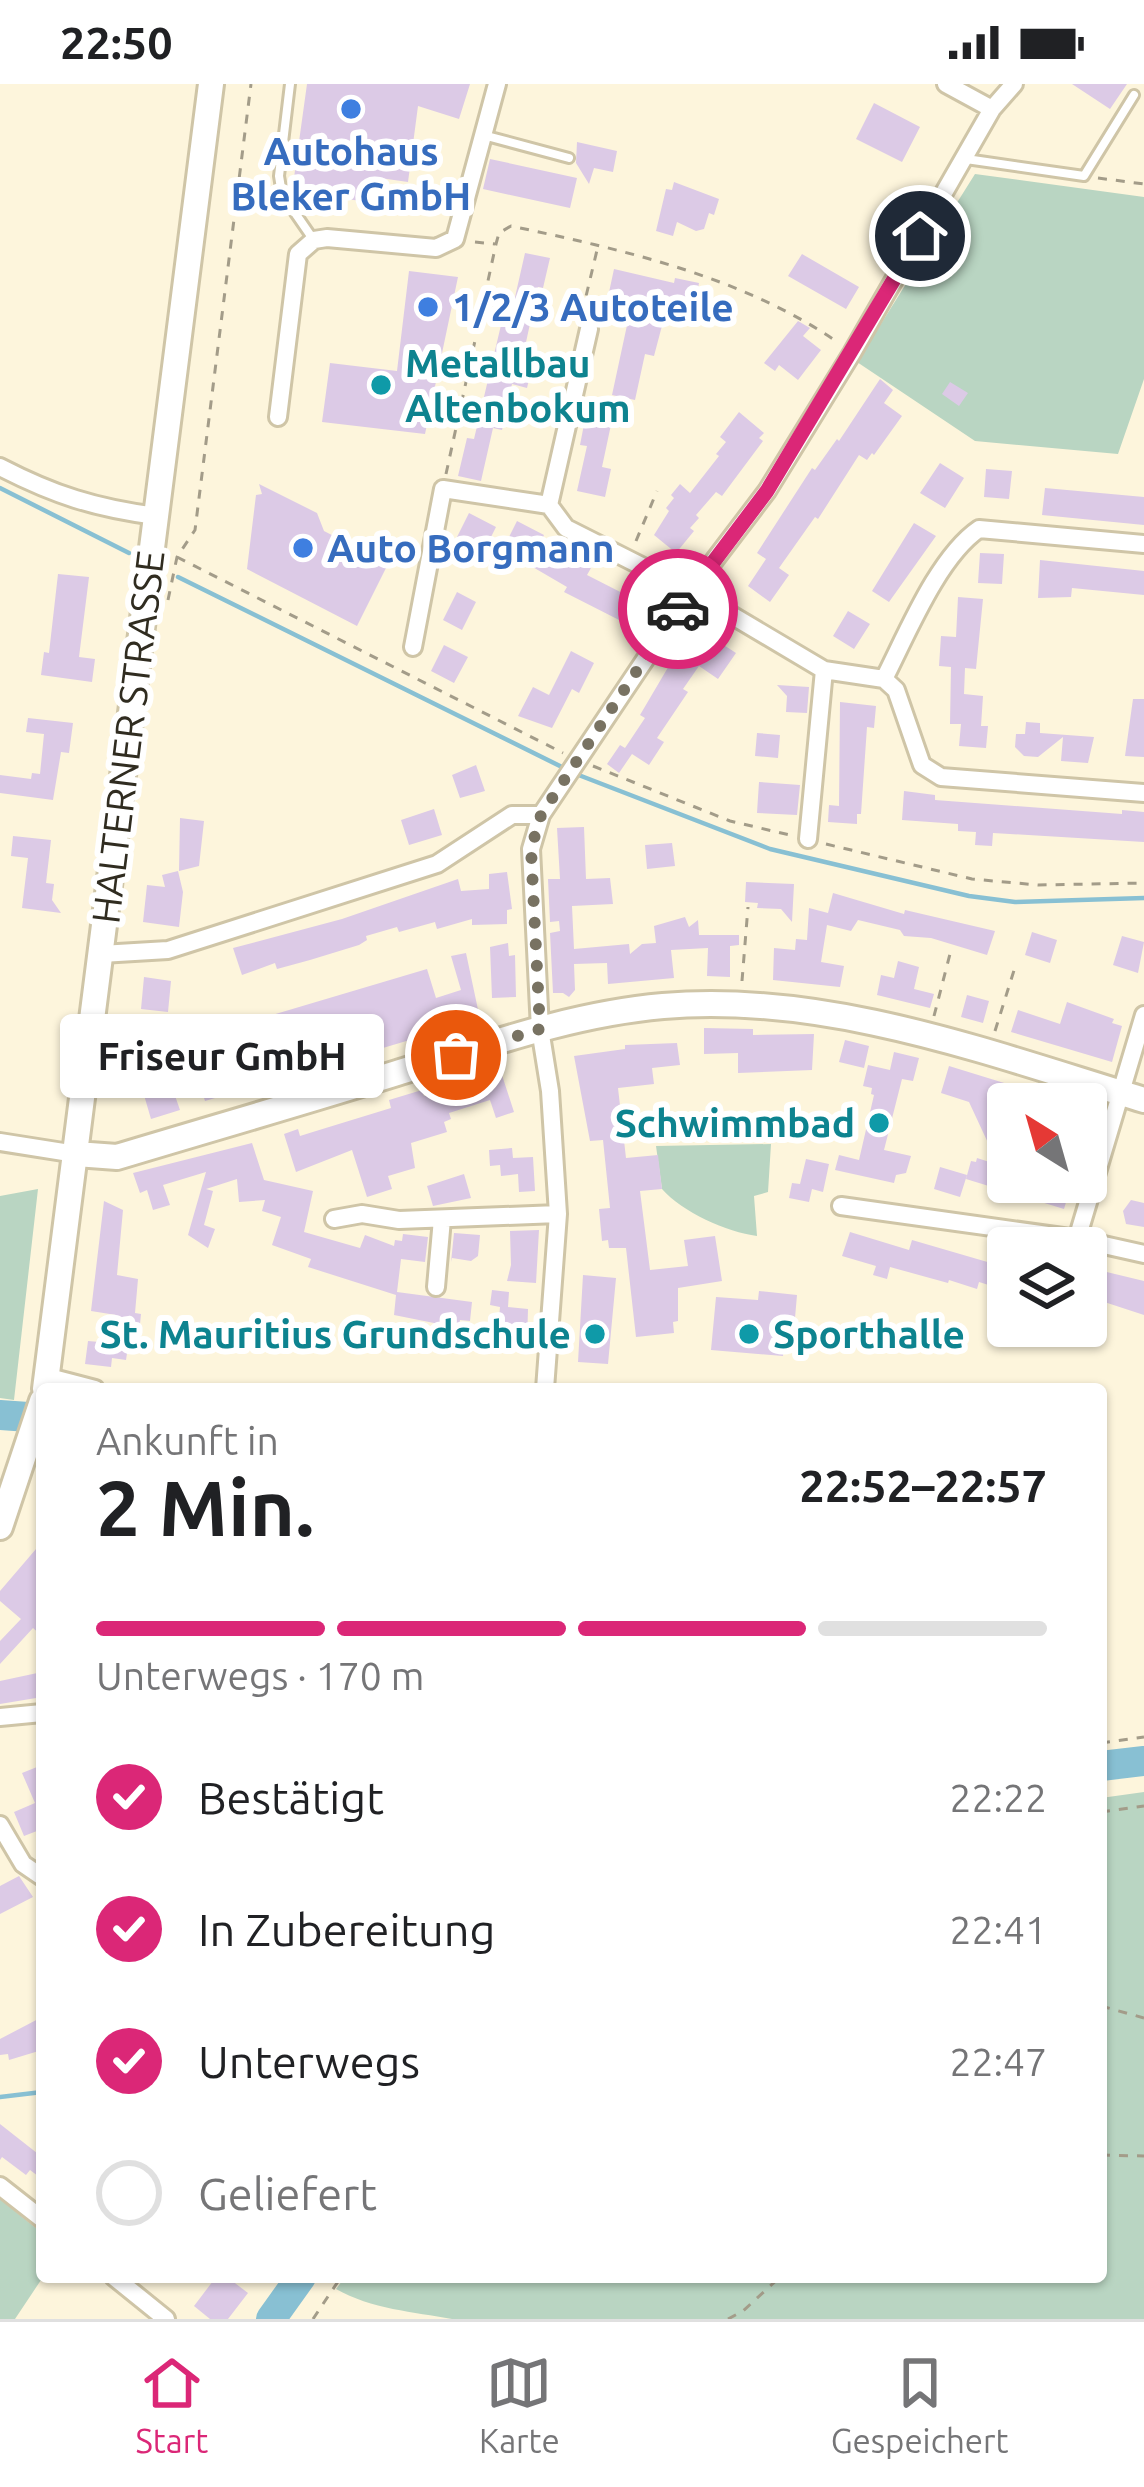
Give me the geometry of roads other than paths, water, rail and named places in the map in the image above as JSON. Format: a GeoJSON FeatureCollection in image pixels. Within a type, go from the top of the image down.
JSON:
{"type":"FeatureCollection","features":[{"type":"Feature","properties":{"kind":"main road","name":"HALTERNER STRASSE"},"geometry":{"type":"LineString","coordinates":[[46,1383],[211,84]]}},
{"type":"Feature","properties":{"kind":"main road"},"geometry":{"type":"LineString","coordinates":[[76,1154],[117,1156],[540,1029],[664,1006],[834,1015],[929,1037],[1132,1096]]}},
{"type":"Feature","properties":{"kind":"main road","name":"HALTERNER STRASSE"},"geometry":{"type":"LineString","coordinates":[[0,1526],[36,1421]]}},
{"type":"Feature","properties":{"kind":"street"},"geometry":{"type":"LineString","coordinates":[[278,417],[298,254],[314,240],[436,248],[455,239],[497,84]]}},
{"type":"Feature","properties":{"kind":"street"},"geometry":{"type":"LineString","coordinates":[[946,84],[992,109]]}},
{"type":"Feature","properties":{"kind":"street"},"geometry":{"type":"LineString","coordinates":[[545,1383],[558,1214],[550,1091],[540,1029],[531,849],[541,815],[691,591],[767,491],[992,109],[1014,84]]}},
{"type":"Feature","properties":{"kind":"street"},"geometry":{"type":"LineString","coordinates":[[550,505],[589,329]]}},
{"type":"Feature","properties":{"kind":"street"},"geometry":{"type":"LineString","coordinates":[[0,467],[51,494],[102,509],[156,516]]}},
{"type":"Feature","properties":{"kind":"street"},"geometry":{"type":"LineString","coordinates":[[413,647],[443,489],[550,505],[566,528],[691,591],[824,670],[884,679],[896,690],[922,765],[941,777],[1144,793]]}},
{"type":"Feature","properties":{"kind":"street"},"geometry":{"type":"LineString","coordinates":[[884,679],[963,540],[979,529],[1144,544]]}},
{"type":"Feature","properties":{"kind":"street"},"geometry":{"type":"LineString","coordinates":[[808,839],[824,670]]}},
{"type":"Feature","properties":{"kind":"street"},"geometry":{"type":"LineString","coordinates":[[101,954],[168,950],[436,864],[512,815],[541,815]]}},
{"type":"Feature","properties":{"kind":"street"},"geometry":{"type":"LineString","coordinates":[[1082,1227],[1132,1096],[1144,1016]]}},
{"type":"Feature","properties":{"kind":"street"},"geometry":{"type":"LineString","coordinates":[[0,1142],[76,1154]]}},
{"type":"Feature","properties":{"kind":"street"},"geometry":{"type":"LineString","coordinates":[[841,1206],[991,1227]]}},
{"type":"Feature","properties":{"kind":"street"},"geometry":{"type":"LineString","coordinates":[[334,1219],[362,1214],[399,1220],[558,1214]]}},
{"type":"Feature","properties":{"kind":"street"},"geometry":{"type":"LineString","coordinates":[[436,1287],[442,1219]]}},
{"type":"Feature","properties":{"kind":"street"},"geometry":{"type":"LineString","coordinates":[[1107,1246],[1144,1254]]}},
{"type":"Feature","properties":{"kind":"street"},"geometry":{"type":"LineString","coordinates":[[0,1717],[36,1714]]}},
{"type":"Feature","properties":{"kind":"street"},"geometry":{"type":"LineString","coordinates":[[0,1825],[23,1864],[36,1873]]}},
{"type":"Feature","properties":{"kind":"street"},"geometry":{"type":"LineString","coordinates":[[0,2186],[36,2214]]}},
{"type":"Feature","properties":{"kind":"street"},"geometry":{"type":"LineString","coordinates":[[121,2283],[166,2319]]}},
{"type":"Feature","properties":{"kind":"lane"},"geometry":{"type":"LineString","coordinates":[[290,84],[279,176],[282,194],[314,240]]}},
{"type":"Feature","properties":{"kind":"lane"},"geometry":{"type":"LineString","coordinates":[[964,159],[1084,176],[1134,95]]}},
{"type":"Feature","properties":{"kind":"lane"},"geometry":{"type":"LineString","coordinates":[[482,134],[569,158]]}},
{"type":"Feature","properties":{"kind":"waterway"},"geometry":{"type":"LineString","coordinates":[[0,488],[129,553]]}},
{"type":"Feature","properties":{"kind":"waterway"},"geometry":{"type":"LineString","coordinates":[[178,577],[566,769]]}},
{"type":"Feature","properties":{"kind":"waterway"},"geometry":{"type":"LineString","coordinates":[[576,774],[770,849],[969,896],[1015,902],[1144,898]]}},
{"type":"Feature","properties":{"kind":"waterway"},"geometry":{"type":"LineString","coordinates":[[0,1415],[36,1418]]}},
{"type":"Feature","properties":{"kind":"waterway"},"geometry":{"type":"LineString","coordinates":[[1107,1765],[1144,1761]]}},
{"type":"Feature","properties":{"kind":"waterway"},"geometry":{"type":"LineString","coordinates":[[0,2097],[36,2093]]}},
{"type":"Feature","properties":{"kind":"waterway"},"geometry":{"type":"LineString","coordinates":[[271,2319],[297,2283]]}},
{"type":"Feature","properties":{"kind":"place","name":"Autohaus Bleker GmbH"},"geometry":{"type":"Point","coordinates":[351,109]}},
{"type":"Feature","properties":{"kind":"place","name":"1/2/3 Autoteile"},"geometry":{"type":"Point","coordinates":[428,307]}},
{"type":"Feature","properties":{"kind":"place","name":"Metallbau Altenbokum"},"geometry":{"type":"Point","coordinates":[381,385]}},
{"type":"Feature","properties":{"kind":"place","name":"Auto Borgmann"},"geometry":{"type":"Point","coordinates":[303,548]}},
{"type":"Feature","properties":{"kind":"place","name":"Friseur GmbH"},"geometry":{"type":"Point","coordinates":[456,1055]}},
{"type":"Feature","properties":{"kind":"place","name":"Schwimmbad"},"geometry":{"type":"Point","coordinates":[879,1123]}},
{"type":"Feature","properties":{"kind":"place","name":"St. Mauritius Grundschule"},"geometry":{"type":"Point","coordinates":[595,1334]}},
{"type":"Feature","properties":{"kind":"place","name":"Sporthalle"},"geometry":{"type":"Point","coordinates":[749,1334]}}]}
